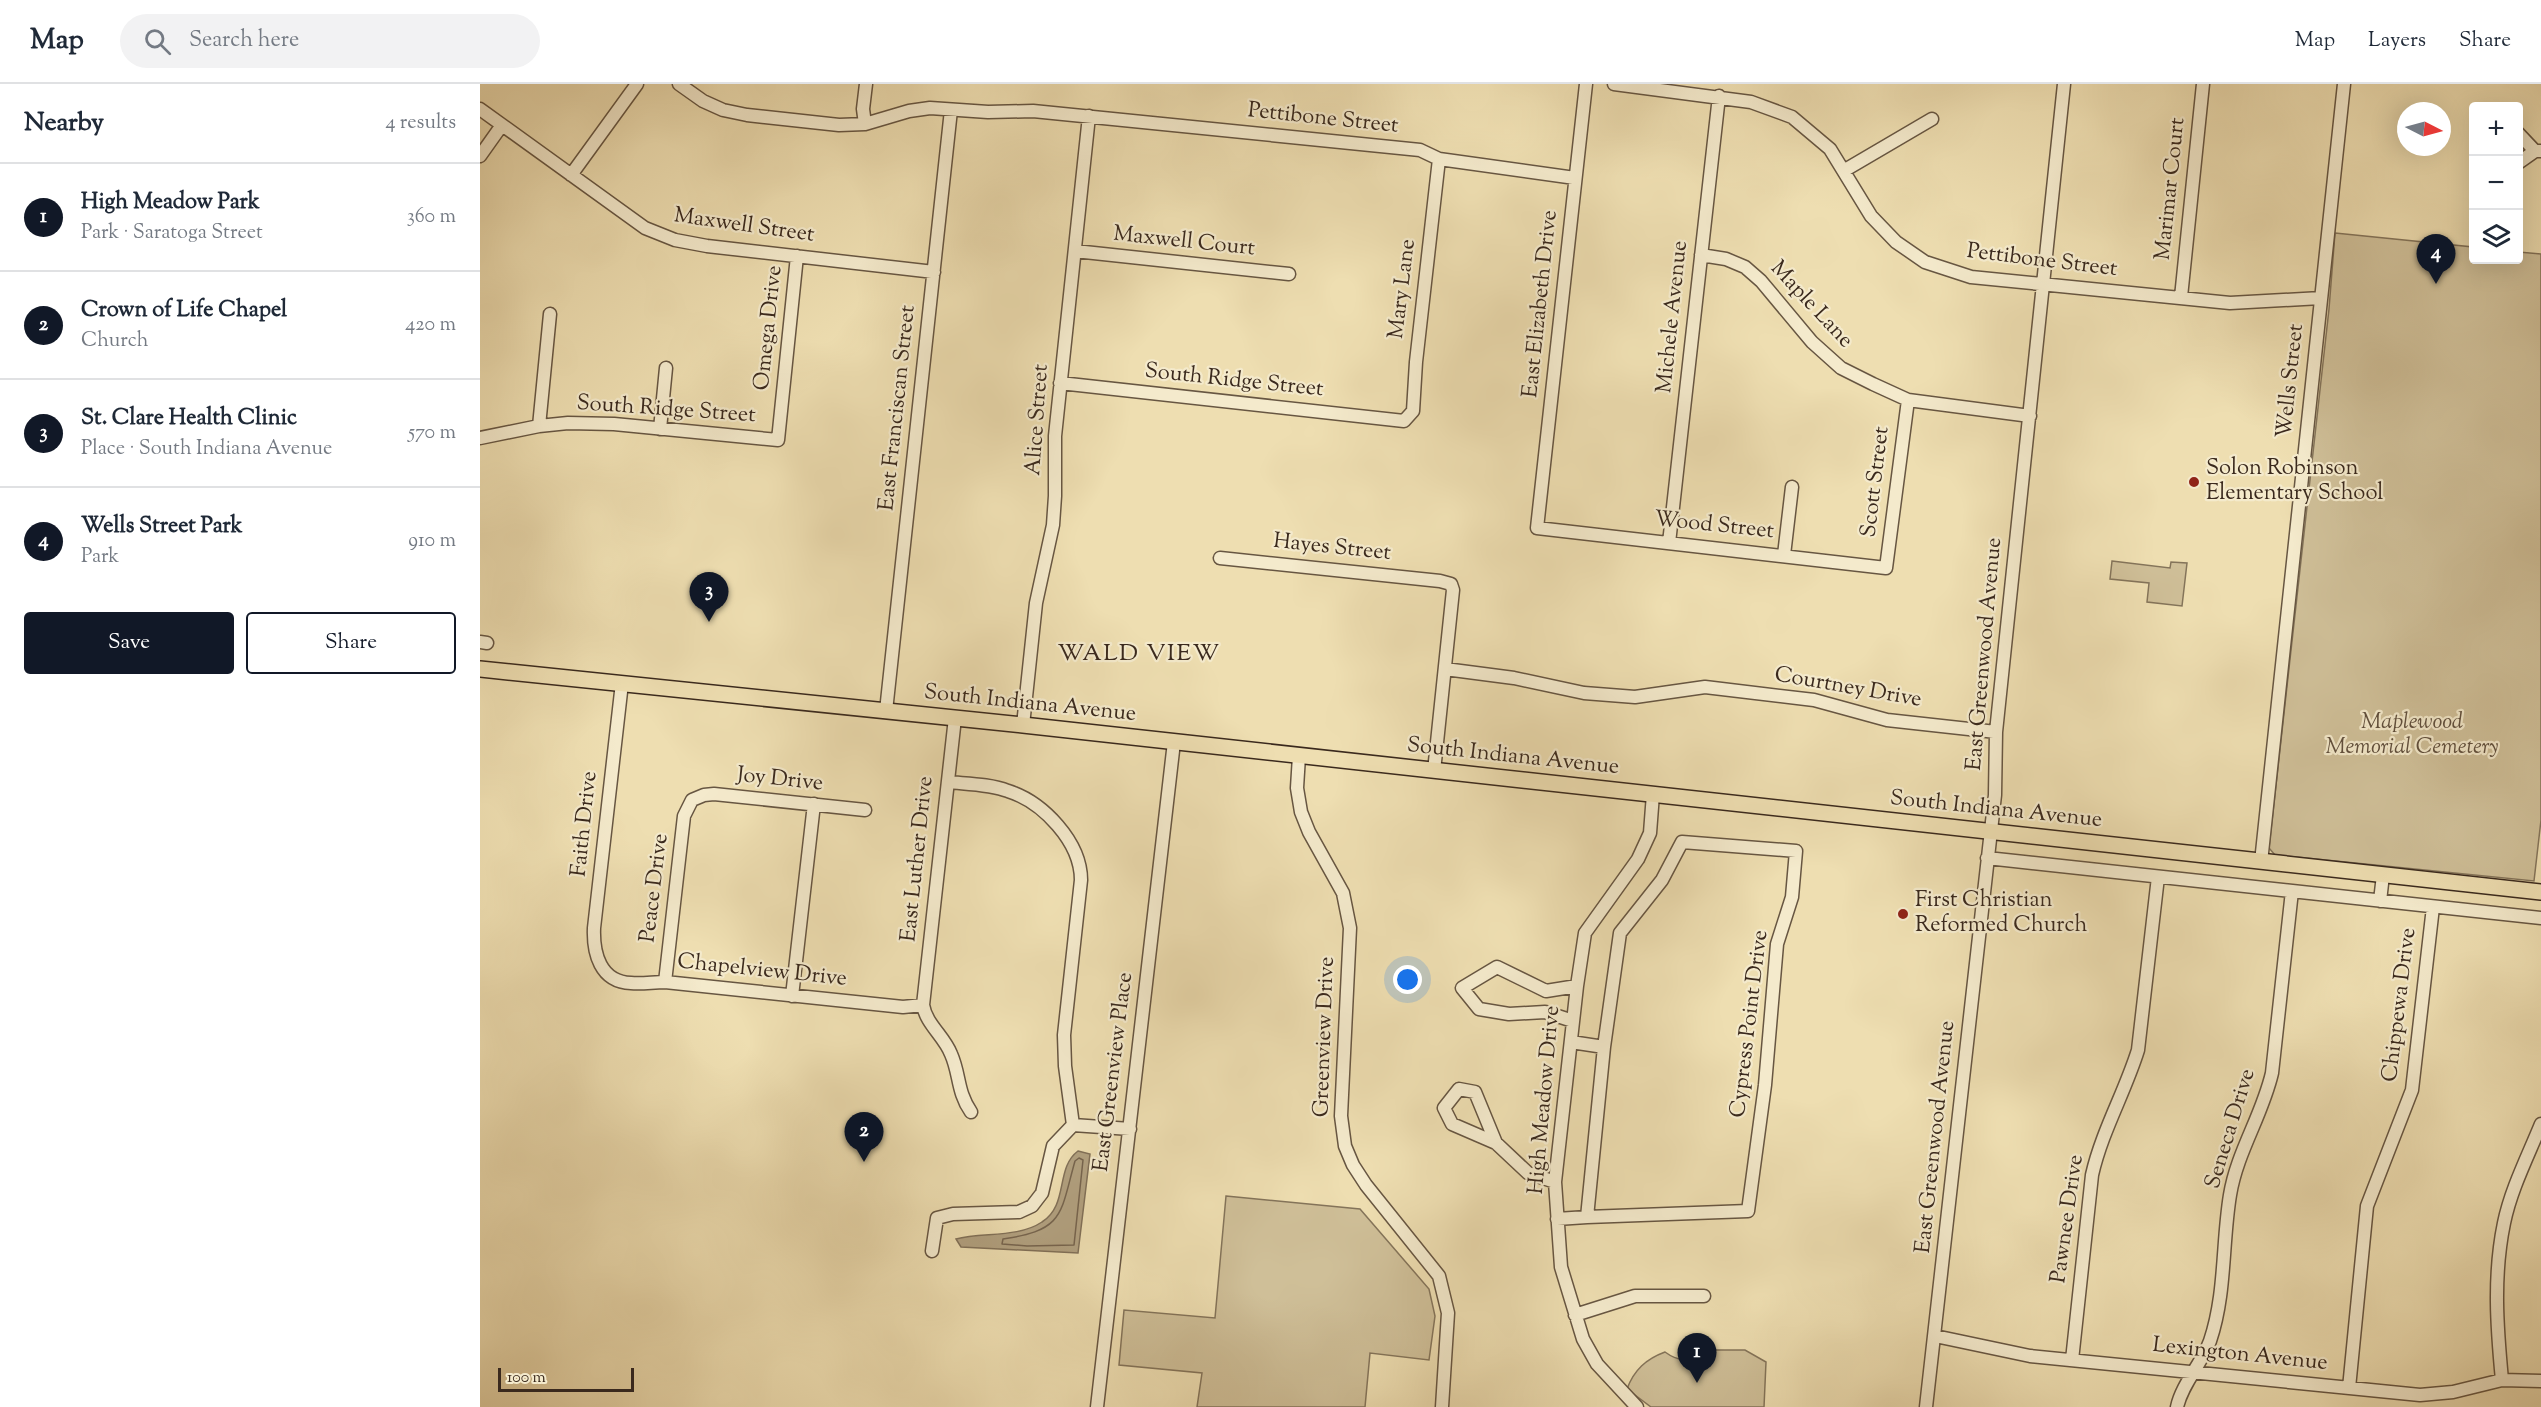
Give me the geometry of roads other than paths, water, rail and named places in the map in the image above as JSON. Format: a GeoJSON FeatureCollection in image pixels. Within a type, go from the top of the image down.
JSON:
{"type":"FeatureCollection","features":[{"type":"Feature","properties":{"kind":"main road","name":"South Indiana Avenue"},"geometry":{"type":"LineString","coordinates":[[480,669],[1023,725],[2541,892]]}},
{"type":"Feature","properties":{"kind":"street"},"geometry":{"type":"LineString","coordinates":[[570,175],[637,84]]}},
{"type":"Feature","properties":{"kind":"street","name":"Pettibone Street"},"geometry":{"type":"LineString","coordinates":[[680,84],[712,106],[735,113],[839,125],[865,124],[920,109],[1033,111],[1420,150],[1439,159],[1575,178]]}},
{"type":"Feature","properties":{"kind":"street"},"geometry":{"type":"LineString","coordinates":[[865,124],[863,109],[866,84]]}},
{"type":"Feature","properties":{"kind":"street","name":"East Elizabeth Drive"},"geometry":{"type":"LineString","coordinates":[[1537,528],[1586,84]]}},
{"type":"Feature","properties":{"kind":"street","name":"Pettibone Street"},"geometry":{"type":"LineString","coordinates":[[1614,84],[1719,96],[1770,107],[1792,117],[1830,149],[1845,170],[1871,216],[1896,243],[1925,262],[1971,277],[2230,303],[2321,298]]}},
{"type":"Feature","properties":{"kind":"street","name":"East Greenwood Avenue"},"geometry":{"type":"LineString","coordinates":[[1926,1407],[1995,795],[1996,732],[2064,84]]}},
{"type":"Feature","properties":{"kind":"street","name":"Marimar Court"},"geometry":{"type":"LineString","coordinates":[[2181,297],[2203,84]]}},
{"type":"Feature","properties":{"kind":"street","name":"Wells Street"},"geometry":{"type":"LineString","coordinates":[[2261,862],[2344,84]]}},
{"type":"Feature","properties":{"kind":"street","name":"Michele Avenue"},"geometry":{"type":"LineString","coordinates":[[1670,543],[1719,96]]}},
{"type":"Feature","properties":{"kind":"street","name":"Maxwell Street"},"geometry":{"type":"LineString","coordinates":[[480,109],[639,223],[675,240],[707,246],[934,272]]}},
{"type":"Feature","properties":{"kind":"street","name":"East Franciscan Street"},"geometry":{"type":"LineString","coordinates":[[886,711],[951,110]]}},
{"type":"Feature","properties":{"kind":"street","name":"Alice Street"},"geometry":{"type":"LineString","coordinates":[[1023,725],[1036,603],[1054,517],[1054,447],[1089,116]]}},
{"type":"Feature","properties":{"kind":"street"},"geometry":{"type":"LineString","coordinates":[[1845,170],[1932,119]]}},
{"type":"Feature","properties":{"kind":"street"},"geometry":{"type":"LineString","coordinates":[[480,156],[502,125]]}},
{"type":"Feature","properties":{"kind":"street"},"geometry":{"type":"LineString","coordinates":[[2523,138],[2538,151],[2523,160]]}},
{"type":"Feature","properties":{"kind":"street","name":"Mary Lane"},"geometry":{"type":"LineString","coordinates":[[1404,421],[1413,411],[1416,362],[1439,159]]}},
{"type":"Feature","properties":{"kind":"street","name":"Maxwell Court"},"geometry":{"type":"LineString","coordinates":[[1075,251],[1289,274]]}},
{"type":"Feature","properties":{"kind":"street","name":"Maple Lane"},"geometry":{"type":"LineString","coordinates":[[1701,255],[1726,259],[1745,267],[1761,281],[1812,342],[1841,368],[1908,400],[2030,416]]}},
{"type":"Feature","properties":{"kind":"street","name":"Omega Drive"},"geometry":{"type":"LineString","coordinates":[[778,440],[797,256]]}},
{"type":"Feature","properties":{"kind":"street"},"geometry":{"type":"LineString","coordinates":[[539,426],[550,314]]}},
{"type":"Feature","properties":{"kind":"street"},"geometry":{"type":"LineString","coordinates":[[660,429],[666,368]]}},
{"type":"Feature","properties":{"kind":"street","name":"South Ridge Street"},"geometry":{"type":"LineString","coordinates":[[1060,383],[1404,421]]}},
{"type":"Feature","properties":{"kind":"street","name":"Scott Street"},"geometry":{"type":"LineString","coordinates":[[1886,568],[1908,400]]}},
{"type":"Feature","properties":{"kind":"street","name":"South Ridge Street"},"geometry":{"type":"LineString","coordinates":[[480,438],[539,426],[568,423],[778,440]]}},
{"type":"Feature","properties":{"kind":"street"},"geometry":{"type":"LineString","coordinates":[[1784,555],[1792,487]]}},
{"type":"Feature","properties":{"kind":"street","name":"Wood Street"},"geometry":{"type":"LineString","coordinates":[[1537,528],[1886,568]]}},
{"type":"Feature","properties":{"kind":"street","name":"Hayes Street"},"geometry":{"type":"LineString","coordinates":[[1220,558],[1440,580],[1451,584],[1453,590],[1445,669]]}},
{"type":"Feature","properties":{"kind":"street"},"geometry":{"type":"LineString","coordinates":[[1434,771],[1445,669]]}},
{"type":"Feature","properties":{"kind":"street","name":"Courtney Drive"},"geometry":{"type":"LineString","coordinates":[[1445,669],[1514,678],[1584,693],[1635,697],[1705,687],[1814,700],[1887,720],[1996,732]]}},
{"type":"Feature","properties":{"kind":"street","name":"Faith Drive"},"geometry":{"type":"LineString","coordinates":[[602,967],[595,954],[594,928],[622,684]]}},
{"type":"Feature","properties":{"kind":"street","name":"East Luther Drive"},"geometry":{"type":"LineString","coordinates":[[924,1005],[955,718]]}},
{"type":"Feature","properties":{"kind":"street","name":"East Greenview Place"},"geometry":{"type":"LineString","coordinates":[[1097,1407],[1174,742]]}},
{"type":"Feature","properties":{"kind":"street","name":"Greenview Drive"},"geometry":{"type":"LineString","coordinates":[[1299,756],[1297,788],[1301,812],[1309,832],[1343,893],[1350,928],[1341,1116],[1345,1146],[1353,1165],[1366,1185],[1439,1276],[1448,1313],[1442,1407]]}},
{"type":"Feature","properties":{"kind":"street"},"geometry":{"type":"LineString","coordinates":[[948,782],[998,788],[1024,798],[1063,830],[1078,855],[1081,880],[1064,1035],[1065,1066],[1073,1125]]}},
{"type":"Feature","properties":{"kind":"street","name":"Joy Drive"},"geometry":{"type":"LineString","coordinates":[[692,800],[714,794],[864,810]]}},
{"type":"Feature","properties":{"kind":"street","name":"High Meadow Drive"},"geometry":{"type":"LineString","coordinates":[[1636,1407],[1597,1364],[1582,1339],[1561,1267],[1555,1182],[1585,933],[1638,859],[1650,832],[1653,794]]}},
{"type":"Feature","properties":{"kind":"street","name":"Peace Drive"},"geometry":{"type":"LineString","coordinates":[[665,982],[684,816],[692,800]]}},
{"type":"Feature","properties":{"kind":"street"},"geometry":{"type":"LineString","coordinates":[[792,996],[813,804]]}},
{"type":"Feature","properties":{"kind":"street","name":"Cypress Point Drive"},"geometry":{"type":"LineString","coordinates":[[1682,842],[1796,851],[1792,897],[1777,944],[1765,1084],[1748,1211],[1587,1217],[1604,1047],[1620,933],[1662,880],[1682,842]]}},
{"type":"Feature","properties":{"kind":"street"},"geometry":{"type":"LineString","coordinates":[[1987,858],[2541,918]]}},
{"type":"Feature","properties":{"kind":"street"},"geometry":{"type":"LineString","coordinates":[[2380,901],[2383,875]]}},
{"type":"Feature","properties":{"kind":"street","name":"Pawnee Drive"},"geometry":{"type":"LineString","coordinates":[[2072,1360],[2092,1175],[2097,1154],[2130,1076],[2138,1050],[2158,877]]}},
{"type":"Feature","properties":{"kind":"street","name":"Seneca Drive"},"geometry":{"type":"LineString","coordinates":[[2177,1407],[2210,1341],[2216,1318],[2230,1195],[2237,1164],[2267,1095],[2272,1073],[2292,891]]}},
{"type":"Feature","properties":{"kind":"street","name":"Chippewa Drive"},"geometry":{"type":"LineString","coordinates":[[2349,1388],[2367,1206],[2412,1090],[2433,906]]}},
{"type":"Feature","properties":{"kind":"street","name":"Chapelview Drive"},"geometry":{"type":"LineString","coordinates":[[602,967],[611,977],[625,982],[665,982],[903,1007],[924,1005]]}},
{"type":"Feature","properties":{"kind":"street"},"geometry":{"type":"LineString","coordinates":[[1573,1021],[1545,1012],[1509,1014],[1479,1009],[1462,988],[1497,967],[1546,992],[1577,986]]}},
{"type":"Feature","properties":{"kind":"street"},"geometry":{"type":"LineString","coordinates":[[924,1005],[927,1017],[952,1055],[959,1088],[971,1112]]}},
{"type":"Feature","properties":{"kind":"street"},"geometry":{"type":"LineString","coordinates":[[1571,1042],[1604,1047]]}},
{"type":"Feature","properties":{"kind":"street"},"geometry":{"type":"LineString","coordinates":[[1496,1143],[1475,1092],[1458,1089],[1444,1108],[1452,1124],[1496,1143],[1528,1173],[1555,1182]]}},
{"type":"Feature","properties":{"kind":"street"},"geometry":{"type":"LineString","coordinates":[[2502,1380],[2497,1319],[2498,1268],[2504,1223],[2513,1193],[2541,1124]]}},
{"type":"Feature","properties":{"kind":"street"},"geometry":{"type":"LineString","coordinates":[[1073,1125],[1130,1129]]}},
{"type":"Feature","properties":{"kind":"street"},"geometry":{"type":"LineString","coordinates":[[932,1251],[937,1218],[953,1214],[1019,1212],[1036,1202],[1042,1193],[1053,1146],[1073,1125]]}},
{"type":"Feature","properties":{"kind":"street"},"geometry":{"type":"LineString","coordinates":[[1557,1219],[1587,1217]]}},
{"type":"Feature","properties":{"kind":"street"},"geometry":{"type":"LineString","coordinates":[[1575,1315],[1635,1296],[1704,1296]]}},
{"type":"Feature","properties":{"kind":"street","name":"Lexington Avenue"},"geometry":{"type":"LineString","coordinates":[[1935,1336],[2030,1356],[2420,1395],[2453,1392],[2502,1380],[2541,1381]]}},
{"type":"Feature","properties":{"kind":"water"},"geometry":{"type":"Polygon","coordinates":[[[1078,1151],[1090,1154],[1078,1253],[961,1247],[956,1239],[1011,1233],[1042,1222],[1056,1206],[1066,1167],[1078,1151]]]}},
{"type":"Feature","properties":{"kind":"place","name":"Wells Street Park"},"geometry":{"type":"Point","coordinates":[2436,284]}},
{"type":"Feature","properties":{"kind":"place","name":"Solon Robinson Elementary School"},"geometry":{"type":"Point","coordinates":[2194,482]}},
{"type":"Feature","properties":{"kind":"place","name":"St. Clare Health Clinic"},"geometry":{"type":"Point","coordinates":[709,622]}},
{"type":"Feature","properties":{"kind":"place","name":"First Christian Reformed Church"},"geometry":{"type":"Point","coordinates":[1903,914]}},
{"type":"Feature","properties":{"kind":"place","name":"Crown of Life Chapel"},"geometry":{"type":"Point","coordinates":[864,1162]}},
{"type":"Feature","properties":{"kind":"place","name":"High Meadow Park"},"geometry":{"type":"Point","coordinates":[1697,1383]}},
{"type":"Feature","properties":{"kind":"district","name":"WALD VIEW"},"geometry":{"type":"Point","coordinates":[1139,654]}},
{"type":"Feature","properties":{"kind":"park label","name":"Maplewood Memorial Cemetery"},"geometry":{"type":"Point","coordinates":[2412,736]}}]}
